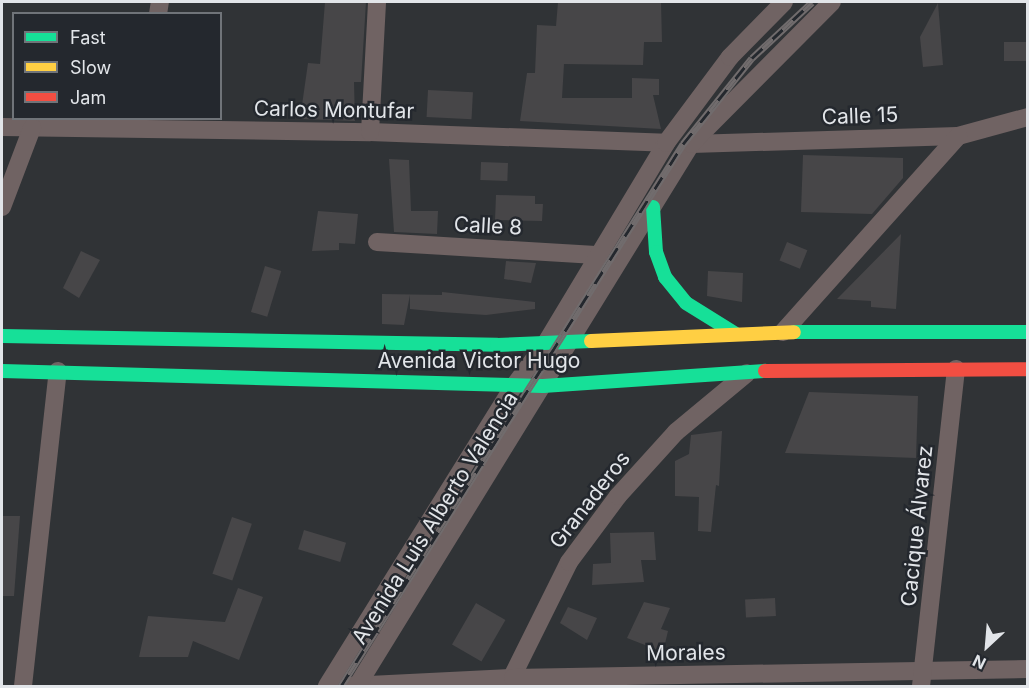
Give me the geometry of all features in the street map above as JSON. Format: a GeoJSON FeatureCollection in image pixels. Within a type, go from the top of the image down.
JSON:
{"type":"FeatureCollection","features":[{"type":"Feature","properties":{"kind":"main road"},"geometry":{"type":"LineString","coordinates":[[653,207],[656,252],[664,277],[686,303],[736,334]]}},
{"type":"Feature","properties":{"kind":"main road","name":"Avenida Victor Hugo"},"geometry":{"type":"LineString","coordinates":[[2,336],[497,345],[783,332],[1028,332]]}},
{"type":"Feature","properties":{"kind":"main road","name":"Avenida Victor Hugo"},"geometry":{"type":"LineString","coordinates":[[2,371],[58,370],[543,386],[749,371],[1028,369]]}},
{"type":"Feature","properties":{"kind":"street"},"geometry":{"type":"LineString","coordinates":[[370,132],[377,2]]}},
{"type":"Feature","properties":{"kind":"street","name":"Avenida Luis Alberto Valencia"},"geometry":{"type":"LineString","coordinates":[[327,687],[514,386],[546,343],[596,255],[666,143],[730,57],[784,2]]}},
{"type":"Feature","properties":{"kind":"street","name":"Avenida Luis Alberto Valencia"},"geometry":{"type":"LineString","coordinates":[[354,686],[573,342],[691,144],[832,2]]}},
{"type":"Feature","properties":{"kind":"street","name":"Calle 15"},"geometry":{"type":"LineString","coordinates":[[691,144],[958,136],[1028,117]]}},
{"type":"Feature","properties":{"kind":"street","name":"Carlos Montufar"},"geometry":{"type":"LineString","coordinates":[[2,127],[135,124],[666,143]]}},
{"type":"Feature","properties":{"kind":"street"},"geometry":{"type":"LineString","coordinates":[[2,207],[32,128]]}},
{"type":"Feature","properties":{"kind":"street"},"geometry":{"type":"LineString","coordinates":[[783,332],[958,136]]}},
{"type":"Feature","properties":{"kind":"street","name":"Calle 8"},"geometry":{"type":"LineString","coordinates":[[377,242],[596,255]]}},
{"type":"Feature","properties":{"kind":"street","name":"Cacique Álvarez"},"geometry":{"type":"LineString","coordinates":[[923,678],[956,369]]}},
{"type":"Feature","properties":{"kind":"street"},"geometry":{"type":"LineString","coordinates":[[23,687],[58,370]]}},
{"type":"Feature","properties":{"kind":"street","name":"Granaderos"},"geometry":{"type":"LineString","coordinates":[[510,682],[569,561],[618,496],[676,432],[749,371]]}},
{"type":"Feature","properties":{"kind":"street","name":"Morales"},"geometry":{"type":"LineString","coordinates":[[354,686],[510,682],[923,678],[1028,669]]}},
{"type":"Feature","properties":{"kind":"building"},"geometry":{"type":"Polygon","coordinates":[[[325,2],[366,2],[361,82],[354,82],[355,121],[300,119],[308,63],[320,64],[325,2]]]}},
{"type":"Feature","properties":{"kind":"building"},"geometry":{"type":"Polygon","coordinates":[[[558,2],[661,2],[662,42],[644,42],[643,65],[564,64],[562,98],[632,98],[632,78],[659,79],[659,95],[653,95],[661,129],[520,121],[527,73],[535,73],[537,25],[556,26],[558,2]]]}},
{"type":"Feature","properties":{"kind":"building"},"geometry":{"type":"Polygon","coordinates":[[[938,3],[943,65],[923,67],[920,37],[938,3]]]}},
{"type":"Feature","properties":{"kind":"building"},"geometry":{"type":"Polygon","coordinates":[[[1004,42],[1028,42],[1028,61],[1004,61],[1004,42]]]}},
{"type":"Feature","properties":{"kind":"building"},"geometry":{"type":"Polygon","coordinates":[[[428,90],[473,92],[472,119],[427,117],[428,90]]]}},
{"type":"Feature","properties":{"kind":"building"},"geometry":{"type":"Polygon","coordinates":[[[803,155],[903,158],[903,178],[872,214],[801,212],[803,155]]]}},
{"type":"Feature","properties":{"kind":"building"},"geometry":{"type":"Polygon","coordinates":[[[389,159],[409,160],[411,211],[438,211],[437,234],[394,232],[389,159]]]}},
{"type":"Feature","properties":{"kind":"building"},"geometry":{"type":"Polygon","coordinates":[[[481,162],[508,163],[507,181],[480,180],[481,162]]]}},
{"type":"Feature","properties":{"kind":"building"},"geometry":{"type":"Polygon","coordinates":[[[496,195],[535,196],[535,204],[543,204],[542,221],[495,220],[496,195]]]}},
{"type":"Feature","properties":{"kind":"building"},"geometry":{"type":"Polygon","coordinates":[[[318,211],[358,214],[355,244],[339,243],[339,250],[312,251],[318,211]]]}},
{"type":"Feature","properties":{"kind":"building"},"geometry":{"type":"Polygon","coordinates":[[[901,234],[896,309],[871,307],[871,301],[837,299],[901,234]]]}},
{"type":"Feature","properties":{"kind":"building"},"geometry":{"type":"Polygon","coordinates":[[[787,242],[807,250],[800,269],[780,261],[787,242]]]}},
{"type":"Feature","properties":{"kind":"building"},"geometry":{"type":"Polygon","coordinates":[[[81,251],[100,260],[79,298],[63,288],[81,251]]]}},
{"type":"Feature","properties":{"kind":"building"},"geometry":{"type":"Polygon","coordinates":[[[506,261],[536,263],[531,283],[504,279],[506,261]]]}},
{"type":"Feature","properties":{"kind":"building"},"geometry":{"type":"Polygon","coordinates":[[[265,266],[281,271],[267,317],[251,312],[265,266]]]}},
{"type":"Feature","properties":{"kind":"building"},"geometry":{"type":"Polygon","coordinates":[[[708,271],[743,273],[742,302],[707,296],[708,271]]]}},
{"type":"Feature","properties":{"kind":"building"},"geometry":{"type":"Polygon","coordinates":[[[442,292],[535,302],[535,309],[486,315],[410,309],[410,295],[404,325],[382,324],[382,294],[442,295],[442,292]]]}},
{"type":"Feature","properties":{"kind":"building"},"geometry":{"type":"Polygon","coordinates":[[[809,392],[918,396],[916,458],[785,453],[809,392]]]}},
{"type":"Feature","properties":{"kind":"building"},"geometry":{"type":"Polygon","coordinates":[[[722,431],[719,486],[716,485],[711,532],[698,531],[699,497],[675,496],[675,461],[689,454],[691,435],[722,431]]]}},
{"type":"Feature","properties":{"kind":"building"},"geometry":{"type":"Polygon","coordinates":[[[2,516],[20,516],[14,596],[2,596],[2,516]]]}},
{"type":"Feature","properties":{"kind":"building"},"geometry":{"type":"Polygon","coordinates":[[[232,517],[252,524],[232,581],[212,574],[232,517]]]}},
{"type":"Feature","properties":{"kind":"building"},"geometry":{"type":"Polygon","coordinates":[[[304,530],[346,543],[340,562],[298,549],[304,530]]]}},
{"type":"Feature","properties":{"kind":"building"},"geometry":{"type":"Polygon","coordinates":[[[654,532],[656,560],[641,560],[644,582],[592,585],[593,564],[611,563],[610,533],[654,532]]]}},
{"type":"Feature","properties":{"kind":"building"},"geometry":{"type":"Polygon","coordinates":[[[238,588],[263,597],[239,660],[193,641],[188,657],[139,657],[148,616],[225,622],[238,588]]]}},
{"type":"Feature","properties":{"kind":"building"},"geometry":{"type":"Polygon","coordinates":[[[775,598],[776,616],[746,618],[745,600],[775,598]]]}},
{"type":"Feature","properties":{"kind":"building"},"geometry":{"type":"Polygon","coordinates":[[[644,602],[670,608],[661,629],[668,631],[663,652],[627,638],[644,602]]]}},
{"type":"Feature","properties":{"kind":"building"},"geometry":{"type":"Polygon","coordinates":[[[476,603],[505,620],[481,662],[452,645],[476,603]]]}},
{"type":"Feature","properties":{"kind":"building"},"geometry":{"type":"Polygon","coordinates":[[[568,607],[597,618],[587,640],[560,623],[568,607]]]}},
{"type":"Feature","properties":{"kind":"railway"},"geometry":{"type":"LineString","coordinates":[[341,686],[683,144],[752,58],[812,2]]}},
{"type":"Feature","properties":{"kind":"traffic: fast"},"geometry":{"type":"LineString","coordinates":[[653,207],[656,252],[665,277],[686,303],[736,334]]}},
{"type":"Feature","properties":{"kind":"traffic: fast"},"geometry":{"type":"LineString","coordinates":[[794,332],[1028,332]]}},
{"type":"Feature","properties":{"kind":"traffic: fast"},"geometry":{"type":"LineString","coordinates":[[2,336],[497,345],[591,341]]}},
{"type":"Feature","properties":{"kind":"traffic: fast"},"geometry":{"type":"LineString","coordinates":[[2,371],[543,386],[765,371]]}},
{"type":"Feature","properties":{"kind":"traffic: slow"},"geometry":{"type":"LineString","coordinates":[[591,341],[794,332]]}},
{"type":"Feature","properties":{"kind":"traffic: jam"},"geometry":{"type":"LineString","coordinates":[[765,371],[1028,369]]}}]}
